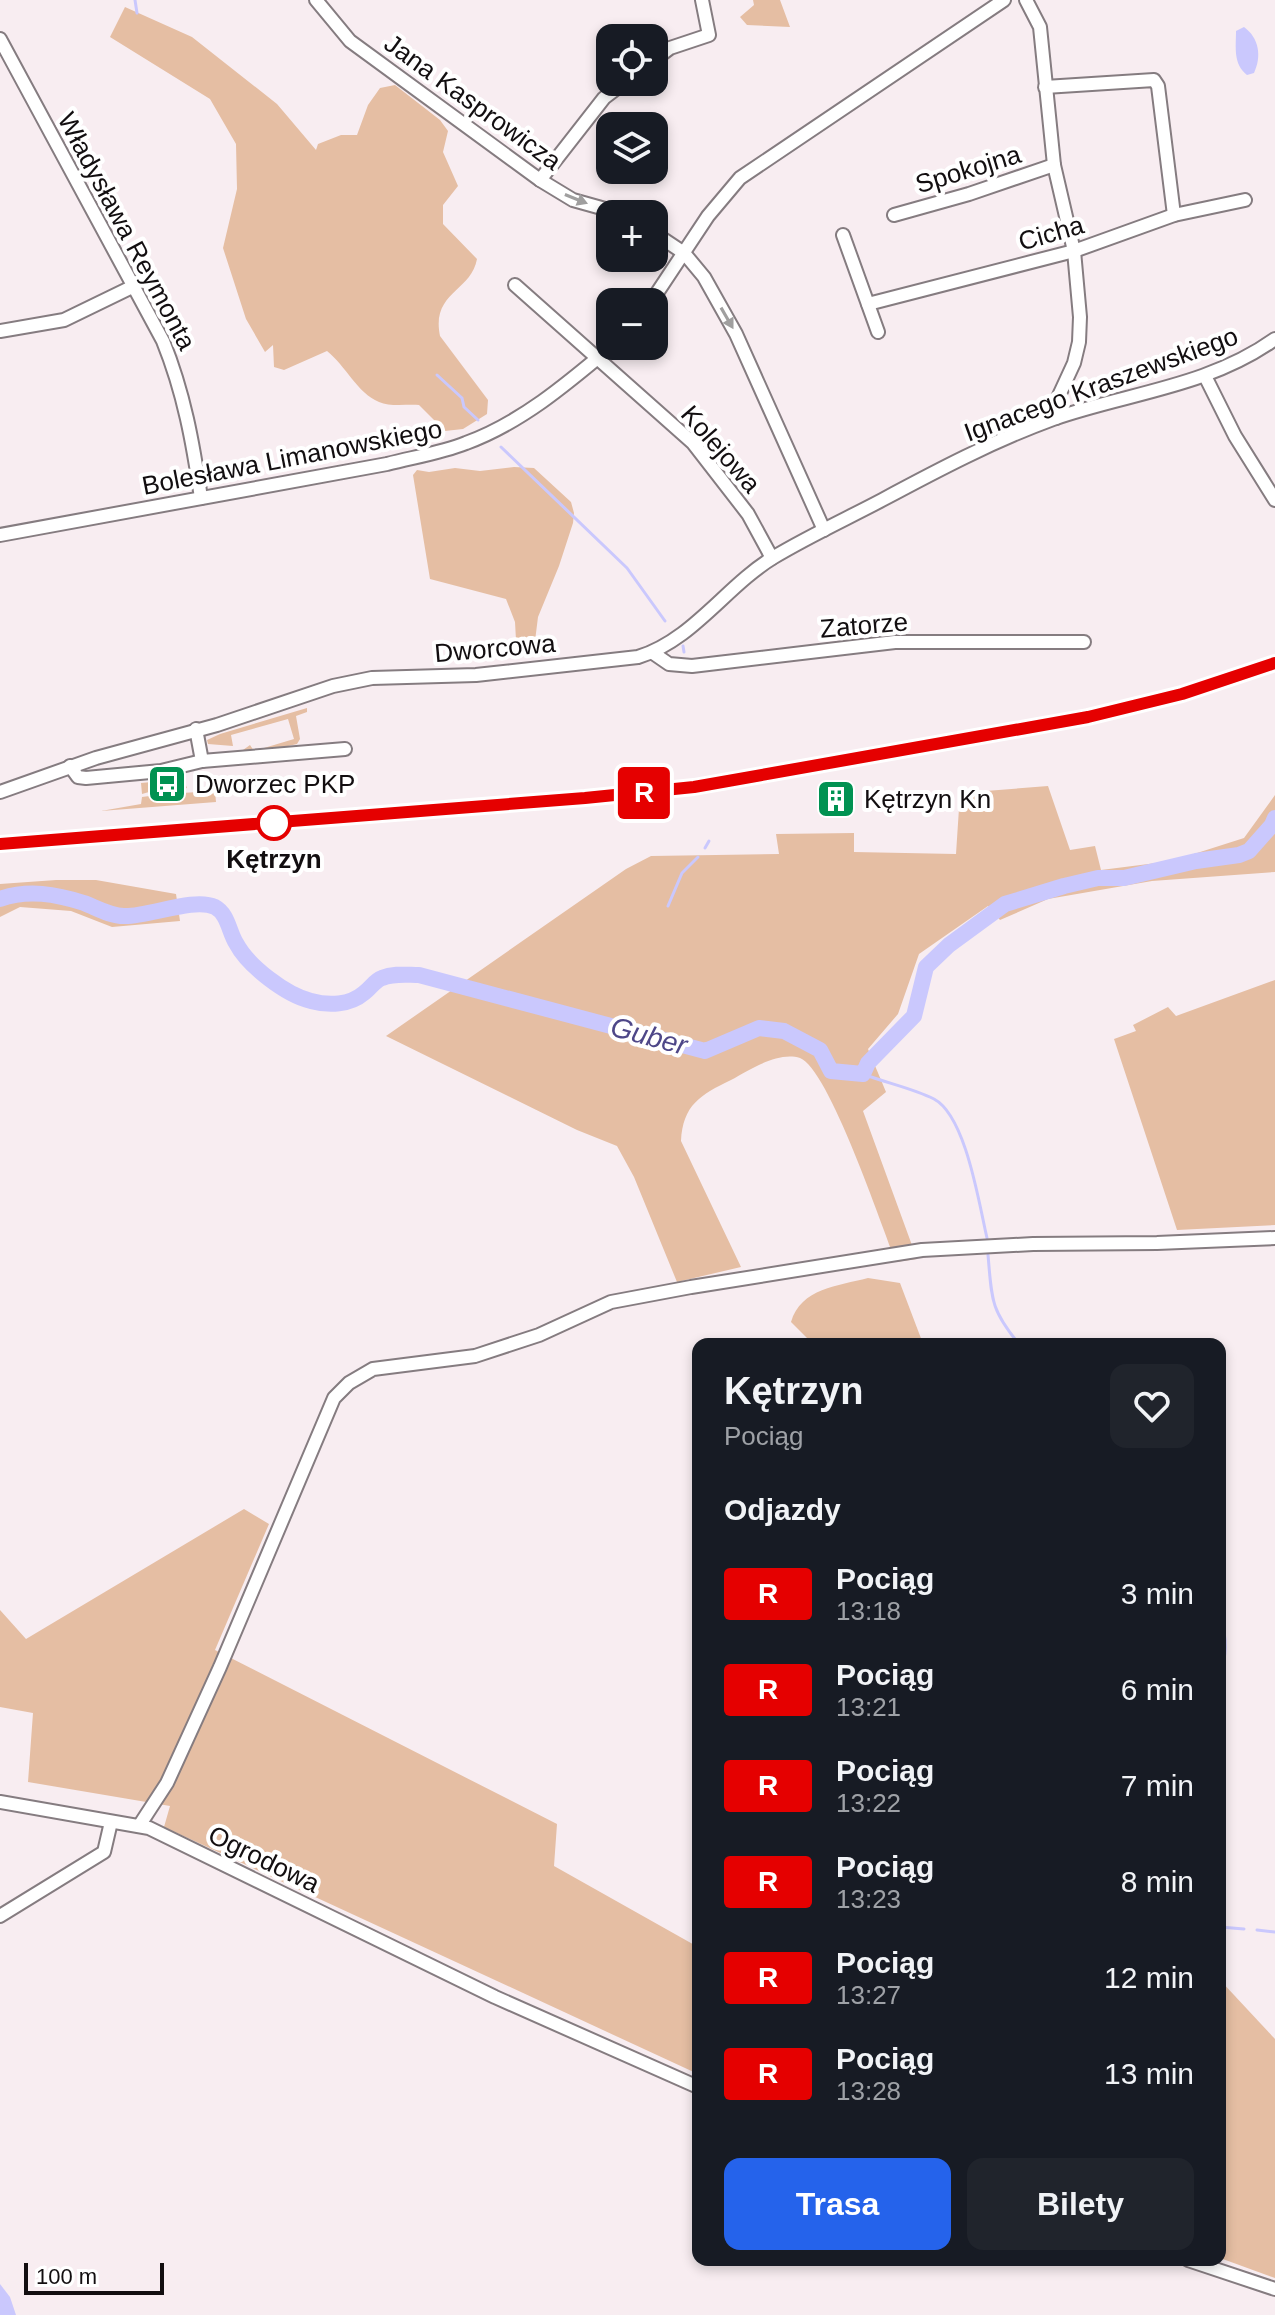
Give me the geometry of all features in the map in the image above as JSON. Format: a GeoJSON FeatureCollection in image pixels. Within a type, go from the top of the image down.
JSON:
{"type":"FeatureCollection","features":[{"type":"Feature","properties":{"kind":"street","name":"Jana Kasprowicza"},"geometry":{"type":"LineString","coordinates":[[316,0],[350,41],[540,180],[573,200],[596,206]]}},
{"type":"Feature","properties":{"kind":"street"},"geometry":{"type":"LineString","coordinates":[[668,50],[709,35],[702,0]]}},
{"type":"Feature","properties":{"kind":"street"},"geometry":{"type":"LineString","coordinates":[[660,288],[719,201],[755,166],[1004,0]]}},
{"type":"Feature","properties":{"kind":"street"},"geometry":{"type":"LineString","coordinates":[[1026,0],[1040,27],[1054,165],[1074,251],[1080,317],[1079,342],[1074,363],[1056,402],[1056,418]]}},
{"type":"Feature","properties":{"kind":"street","name":"Władysława Reymonta"},"geometry":{"type":"LineString","coordinates":[[0,39],[163,341],[178,379],[201,498]]}},
{"type":"Feature","properties":{"kind":"street"},"geometry":{"type":"LineString","coordinates":[[1045,87],[1154,80],[1158,86],[1174,215]]}},
{"type":"Feature","properties":{"kind":"street"},"geometry":{"type":"LineString","coordinates":[[540,180],[607,96]]}},
{"type":"Feature","properties":{"kind":"street","name":"Spokojna"},"geometry":{"type":"LineString","coordinates":[[894,215],[1054,165]]}},
{"type":"Feature","properties":{"kind":"street","name":"Cicha"},"geometry":{"type":"LineString","coordinates":[[868,304],[1074,251],[1174,215],[1245,200]]}},
{"type":"Feature","properties":{"kind":"street"},"geometry":{"type":"LineString","coordinates":[[843,235],[878,332]]}},
{"type":"Feature","properties":{"kind":"street"},"geometry":{"type":"LineString","coordinates":[[668,242],[684,253],[704,277],[736,334],[824,530]]}},
{"type":"Feature","properties":{"kind":"street","name":"Kolejowa"},"geometry":{"type":"LineString","coordinates":[[515,285],[596,357]]}},
{"type":"Feature","properties":{"kind":"street"},"geometry":{"type":"LineString","coordinates":[[0,331],[64,320],[134,286]]}},
{"type":"Feature","properties":{"kind":"street","name":"Ignacego Kraszewskiego"},"geometry":{"type":"LineString","coordinates":[[772,558],[981,448],[1056,418],[1205,376],[1241,360],[1275,339]]}},
{"type":"Feature","properties":{"kind":"street","name":"Bolesława Limanowskiego"},"geometry":{"type":"LineString","coordinates":[[0,535],[387,464],[465,444],[511,422],[596,359]]}},
{"type":"Feature","properties":{"kind":"street","name":"Kolejowa"},"geometry":{"type":"LineString","coordinates":[[599,360],[693,443],[748,514],[772,558]]}},
{"type":"Feature","properties":{"kind":"street"},"geometry":{"type":"LineString","coordinates":[[1205,376],[1235,436],[1275,500]]}},
{"type":"Feature","properties":{"kind":"street","name":"Dworcowa"},"geometry":{"type":"LineString","coordinates":[[0,792],[70,766],[278,706],[333,686],[372,678],[476,675],[653,653],[672,642],[772,558]]}},
{"type":"Feature","properties":{"kind":"street","name":"Zatorze"},"geometry":{"type":"LineString","coordinates":[[653,653],[669,664],[692,666],[895,642],[1084,642]]}},
{"type":"Feature","properties":{"kind":"street"},"geometry":{"type":"LineString","coordinates":[[196,729],[202,761]]}},
{"type":"Feature","properties":{"kind":"street"},"geometry":{"type":"LineString","coordinates":[[70,766],[75,775],[86,778],[161,771],[202,761],[345,749]]}},
{"type":"Feature","properties":{"kind":"street"},"geometry":{"type":"LineString","coordinates":[[139,1826],[167,1783],[220,1667],[334,1398],[349,1383],[373,1369],[475,1356],[539,1335],[611,1302],[922,1250],[1275,1238]]}},
{"type":"Feature","properties":{"kind":"street","name":"Ogrodowa"},"geometry":{"type":"LineString","coordinates":[[0,1802],[139,1826],[202,1852],[495,1997],[692,2084]]}},
{"type":"Feature","properties":{"kind":"street"},"geometry":{"type":"LineString","coordinates":[[0,1916],[104,1852],[111,1822]]}},
{"type":"Feature","properties":{"kind":"street"},"geometry":{"type":"LineString","coordinates":[[1206,2266],[1275,2289]]}},
{"type":"Feature","properties":{"kind":"shaded area"},"geometry":{"type":"Polygon","coordinates":[[[753,0],[780,0],[790,27],[747,25],[740,17],[754,5],[753,0]]]}},
{"type":"Feature","properties":{"kind":"shaded area"},"geometry":{"type":"Polygon","coordinates":[[[125,7],[192,37],[277,104],[316,150],[318,144],[341,135],[357,135],[368,105],[380,88],[395,85],[440,120],[448,131],[443,152],[458,186],[443,205],[443,224],[477,259],[467,279],[441,310],[440,336],[488,400],[487,414],[463,429],[445,431],[419,405],[388,404],[371,398],[327,351],[284,370],[274,367],[273,345],[265,352],[246,319],[223,248],[237,189],[236,144],[210,99],[110,37],[125,7]]]}},
{"type":"Feature","properties":{"kind":"shaded area"},"geometry":{"type":"Polygon","coordinates":[[[455,468],[480,471],[534,468],[571,502],[574,513],[559,566],[538,617],[535,641],[527,648],[516,640],[515,622],[506,599],[430,579],[413,475],[417,470],[429,472],[455,468]]]}},
{"type":"Feature","properties":{"kind":"shaded area"},"geometry":{"type":"Polygon","coordinates":[[[307,708],[307,712],[296,716],[300,739],[297,744],[266,751],[245,752],[243,750],[250,745],[254,751],[294,739],[288,719],[231,735],[233,746],[208,744],[207,740],[220,734],[307,708]]]}},
{"type":"Feature","properties":{"kind":"shaded area"},"geometry":{"type":"Polygon","coordinates":[[[183,778],[187,788],[182,789],[182,793],[215,791],[216,802],[101,811],[141,804],[142,797],[157,795],[156,790],[142,794],[141,783],[162,781],[164,787],[171,786],[172,780],[183,778]]]}},
{"type":"Feature","properties":{"kind":"shaded area"},"geometry":{"type":"Polygon","coordinates":[[[1048,786],[1070,850],[1095,846],[1101,870],[1172,861],[1244,838],[1275,795],[1275,872],[1152,881],[1048,899],[1000,920],[988,906],[919,954],[898,1014],[868,1049],[886,1092],[863,1111],[917,1259],[896,1262],[839,1118],[812,1068],[800,1058],[782,1057],[755,1067],[702,1096],[685,1118],[681,1141],[741,1267],[677,1282],[634,1177],[617,1146],[577,1130],[386,1036],[626,869],[651,856],[779,854],[776,834],[854,833],[854,852],[956,854],[960,793],[1048,786]]]}},
{"type":"Feature","properties":{"kind":"shaded area"},"geometry":{"type":"Polygon","coordinates":[[[96,880],[176,894],[180,921],[112,927],[71,911],[20,907],[0,917],[0,884],[96,880]]]}},
{"type":"Feature","properties":{"kind":"shaded area"},"geometry":{"type":"Polygon","coordinates":[[[1275,980],[1275,1225],[1177,1230],[1114,1039],[1136,1031],[1133,1025],[1168,1007],[1176,1016],[1275,980]]]}},
{"type":"Feature","properties":{"kind":"shaded area"},"geometry":{"type":"Polygon","coordinates":[[[868,1278],[900,1283],[921,1338],[807,1338],[791,1322],[796,1311],[812,1295],[833,1286],[868,1278]]]}},
{"type":"Feature","properties":{"kind":"shaded area"},"geometry":{"type":"Polygon","coordinates":[[[244,1509],[269,1524],[215,1650],[557,1824],[554,1866],[692,1944],[692,2071],[164,1827],[170,1806],[28,1782],[33,1713],[0,1707],[0,1610],[26,1639],[244,1509]]]}},
{"type":"Feature","properties":{"kind":"shaded area"},"geometry":{"type":"Polygon","coordinates":[[[1226,1986],[1275,2039],[1275,2278],[1226,2260],[1226,1986]]]}},
{"type":"Feature","properties":{"kind":"water"},"geometry":{"type":"Polygon","coordinates":[[[1244,27],[1253,36],[1258,54],[1254,73],[1247,75],[1239,66],[1236,49],[1236,31],[1244,27]]]}},
{"type":"Feature","properties":{"kind":"water"},"geometry":{"type":"Polygon","coordinates":[[[0,2284],[10,2297],[16,2315],[0,2315],[0,2284]]]}},
{"type":"Feature","properties":{"kind":"waterway"},"geometry":{"type":"LineString","coordinates":[[135,0],[137,13]]}},
{"type":"Feature","properties":{"kind":"waterway"},"geometry":{"type":"LineString","coordinates":[[437,375],[462,398],[464,407],[478,420]]}},
{"type":"Feature","properties":{"kind":"waterway"},"geometry":{"type":"LineString","coordinates":[[501,447],[627,568],[665,621]]}},
{"type":"Feature","properties":{"kind":"waterway"},"geometry":{"type":"LineString","coordinates":[[683,646],[684,652]]}},
{"type":"Feature","properties":{"kind":"waterway","name":"Guber"},"geometry":{"type":"LineString","coordinates":[[0,899],[32,893],[52,895],[124,916],[195,904],[215,907],[226,919],[242,952],[258,970],[290,993],[318,1003],[352,1000],[387,976],[419,975],[705,1051],[759,1028],[784,1031],[820,1050],[831,1071],[863,1074],[868,1063],[914,1016],[926,967],[949,945],[1005,904],[1098,878],[1124,878],[1196,861],[1239,855],[1249,851],[1275,818]]}},
{"type":"Feature","properties":{"kind":"waterway"},"geometry":{"type":"LineString","coordinates":[[705,848],[709,841]]}},
{"type":"Feature","properties":{"kind":"waterway"},"geometry":{"type":"LineString","coordinates":[[668,906],[682,873],[698,857]]}},
{"type":"Feature","properties":{"kind":"waterway"},"geometry":{"type":"LineString","coordinates":[[863,1074],[926,1095],[945,1108],[955,1123],[970,1162],[987,1238]]}},
{"type":"Feature","properties":{"kind":"waterway"},"geometry":{"type":"LineString","coordinates":[[988,1255],[994,1303],[1002,1322],[1014,1338]]}},
{"type":"Feature","properties":{"kind":"waterway"},"geometry":{"type":"LineString","coordinates":[[1226,1928],[1244,1929]]}},
{"type":"Feature","properties":{"kind":"waterway"},"geometry":{"type":"LineString","coordinates":[[1257,1930],[1275,1932]]}},
{"type":"Feature","properties":{"kind":"railway"},"geometry":{"type":"LineString","coordinates":[[0,845],[585,798],[722,783],[1115,711],[1189,692],[1275,663]]}},
{"type":"Feature","properties":{"kind":"train","name":"R"},"geometry":{"type":"LineString","coordinates":[[0,844],[694,787],[1088,717],[1182,694],[1275,663]]}},
{"type":"Feature","properties":{"kind":"place","name":"Dworzec PKP"},"geometry":{"type":"Point","coordinates":[167,784]}},
{"type":"Feature","properties":{"kind":"place","name":"Kętrzyn Kn"},"geometry":{"type":"Point","coordinates":[836,799]}},
{"type":"Feature","properties":{"kind":"place","name":"Kętrzyn"},"geometry":{"type":"Point","coordinates":[274,823]}}]}
